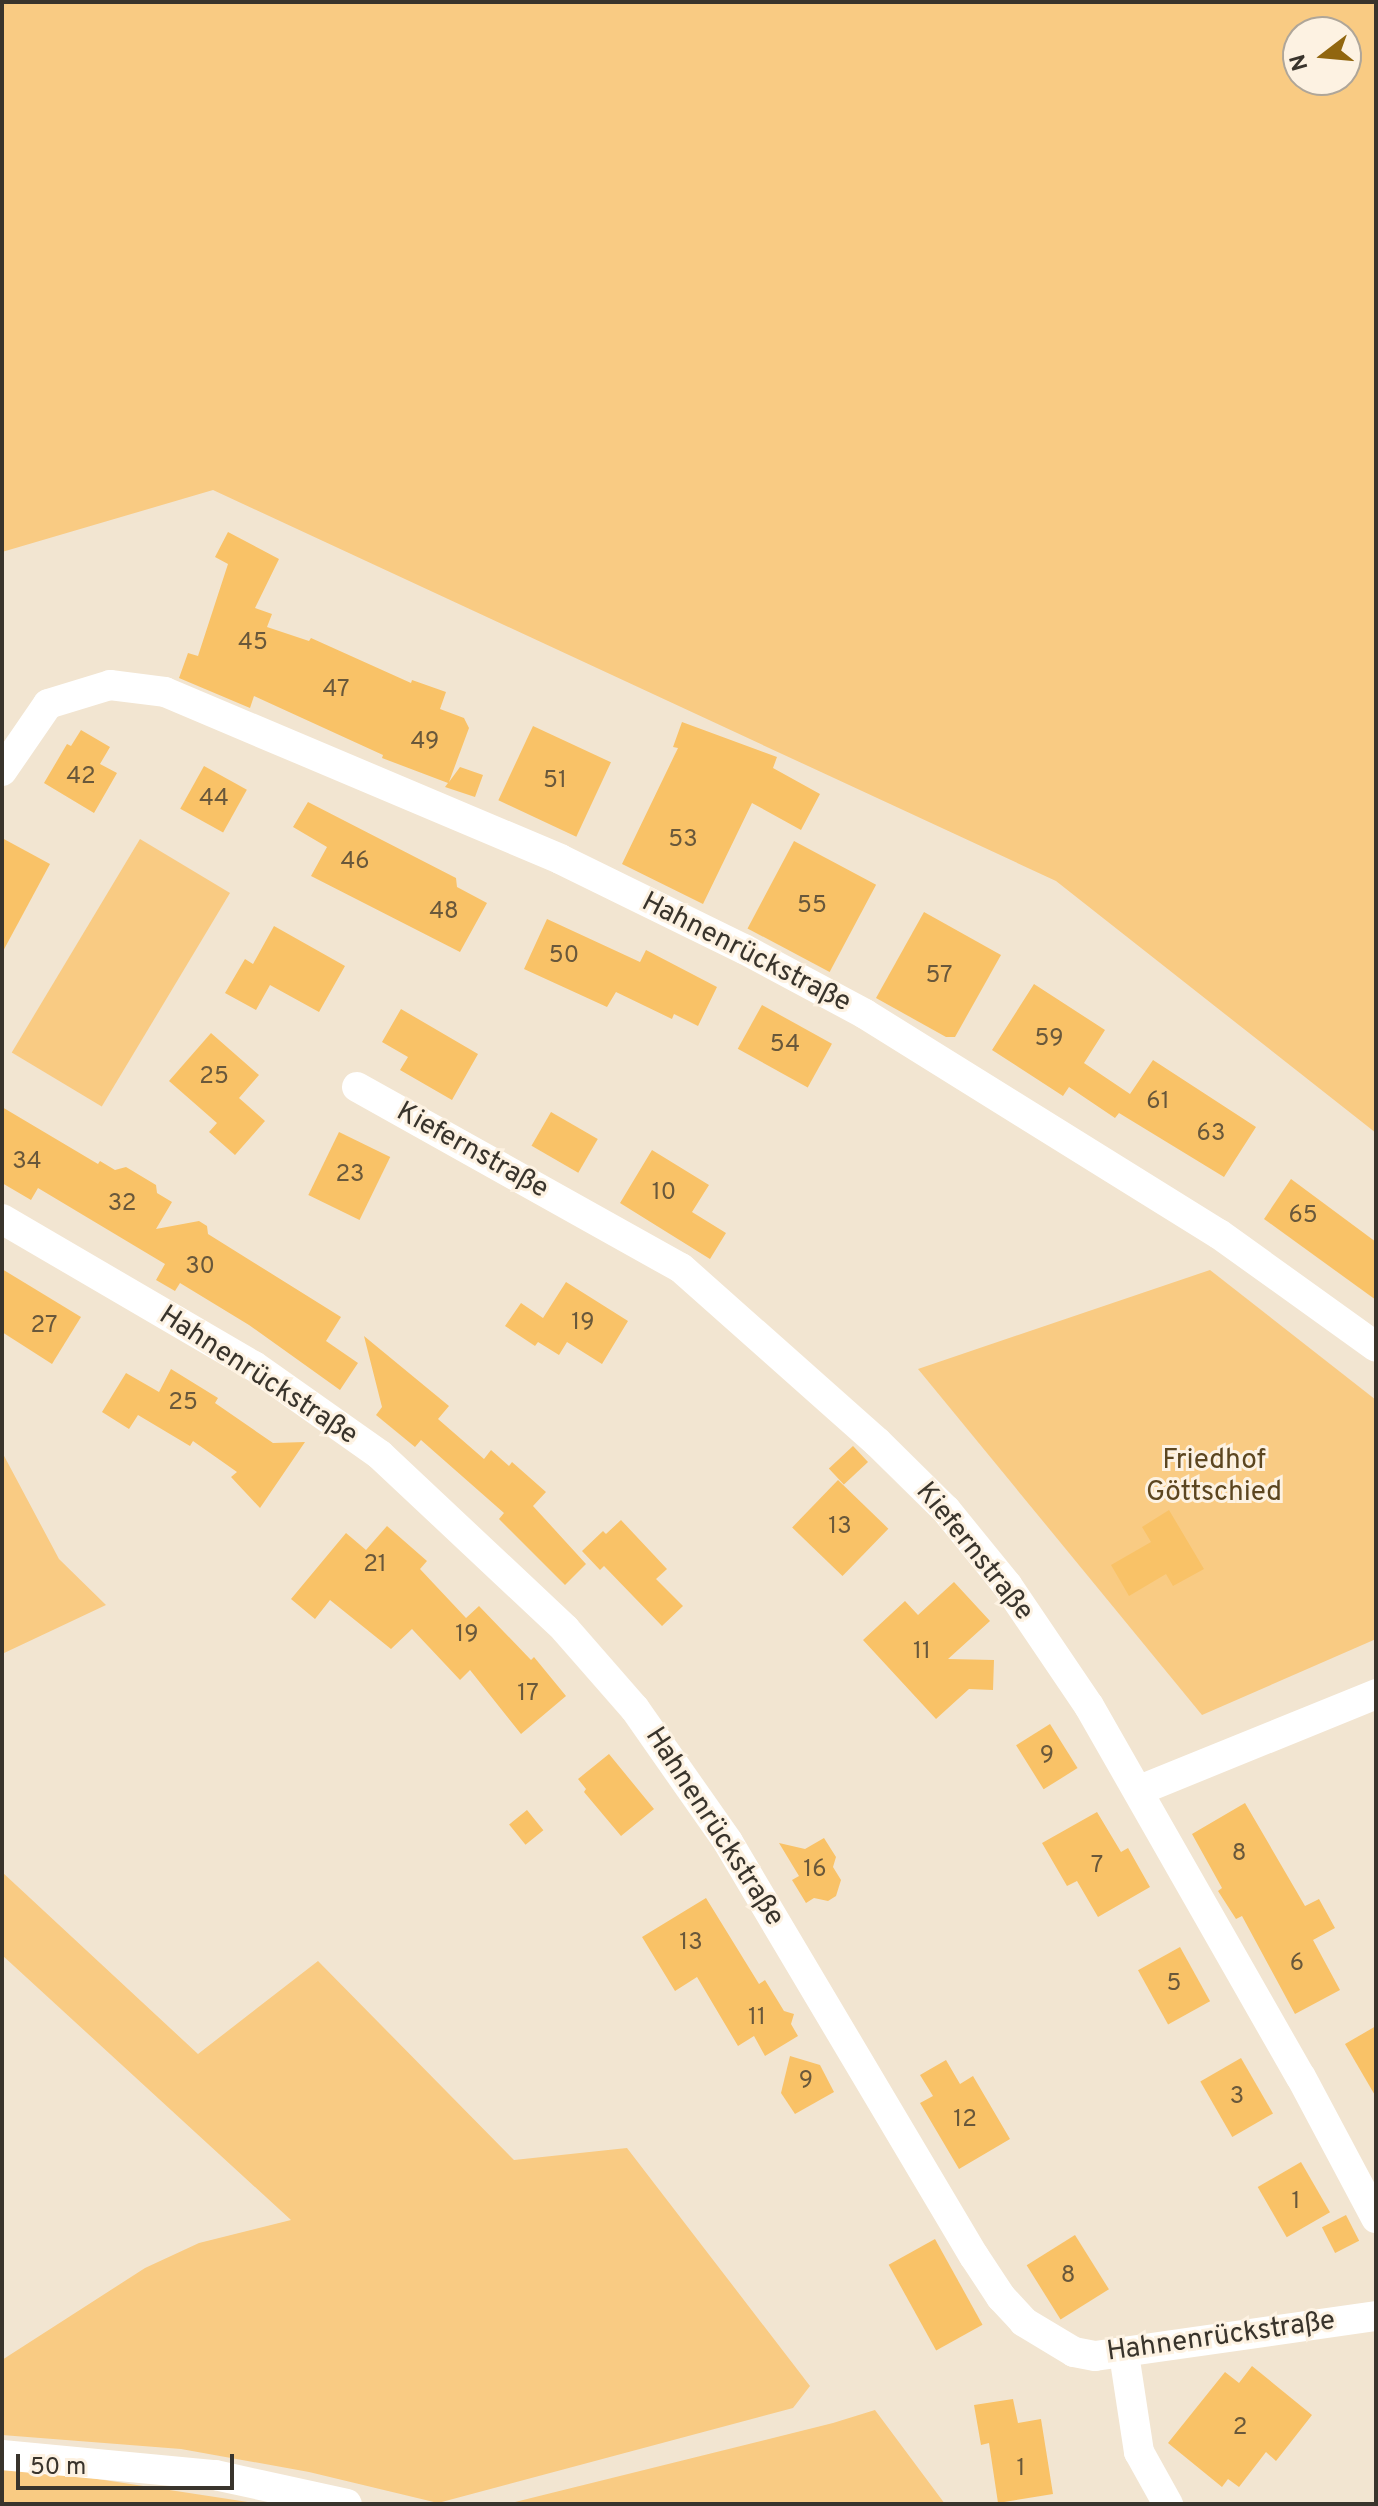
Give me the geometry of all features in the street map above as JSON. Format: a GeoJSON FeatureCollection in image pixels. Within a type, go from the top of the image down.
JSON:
{"type":"FeatureCollection","features":[{"type":"Feature","properties":{"kind":"street","name":"Hahnenrückstraße"},"geometry":{"type":"LineString","coordinates":[[2,771],[48,704],[110,685],[165,692],[560,859],[744,949],[865,1014],[1219,1234],[1376,1347]]}},
{"type":"Feature","properties":{"kind":"street","name":"Kiefernstraße"},"geometry":{"type":"LineString","coordinates":[[357,1087],[681,1268],[877,1442],[946,1510],[1007,1585],[1089,1706],[1140,1790],[1376,2218]]}},
{"type":"Feature","properties":{"kind":"street","name":"Hahnenrückstraße"},"geometry":{"type":"LineString","coordinates":[[2,1219],[254,1366],[380,1455],[565,1629],[635,1709],[728,1842],[1001,2297],[1024,2322],[1074,2352],[1095,2356],[1376,2316]]}},
{"type":"Feature","properties":{"kind":"street"},"geometry":{"type":"LineString","coordinates":[[1140,1790],[1376,1694]]}},
{"type":"Feature","properties":{"kind":"street"},"geometry":{"type":"LineString","coordinates":[[1124,2354],[1139,2452],[1168,2504]]}},
{"type":"Feature","properties":{"kind":"street"},"geometry":{"type":"LineString","coordinates":[[2,2455],[215,2475],[347,2504]]}},
{"type":"Feature","properties":{"kind":"green space"},"geometry":{"type":"Polygon","coordinates":[[[2,2],[1376,2],[1376,1133],[1056,881],[213,490],[2,552],[2,2]]]}},
{"type":"Feature","properties":{"kind":"green space"},"geometry":{"type":"Polygon","coordinates":[[[140,839],[230,893],[102,1107],[12,1052],[140,839]]]}},
{"type":"Feature","properties":{"kind":"green space","name":"Friedhof Göttschied"},"geometry":{"type":"Polygon","coordinates":[[[1210,1270],[1376,1400],[1376,1639],[1202,1715],[918,1369],[1210,1270]]]}},
{"type":"Feature","properties":{"kind":"green space"},"geometry":{"type":"Polygon","coordinates":[[[2,1452],[59,1559],[106,1605],[2,1654],[2,1452]]]}},
{"type":"Feature","properties":{"kind":"green space"},"geometry":{"type":"Polygon","coordinates":[[[2,1872],[198,2054],[318,1961],[514,2160],[627,2148],[810,2386],[793,2408],[438,2503],[309,2472],[181,2449],[2,2435],[2,2360],[145,2268],[199,2243],[291,2220],[2,1955],[2,1872]]]}},
{"type":"Feature","properties":{"kind":"green space"},"geometry":{"type":"Polygon","coordinates":[[[875,2410],[945,2504],[507,2504],[833,2423],[875,2410]]]}},
{"type":"Feature","properties":{"kind":"green space"},"geometry":{"type":"Polygon","coordinates":[[[2,2470],[52,2472],[261,2504],[2,2504],[2,2470]]]}},
{"type":"Feature","properties":{"kind":"building"},"geometry":{"type":"Polygon","coordinates":[[[228,532],[279,559],[255,608],[272,614],[267,627],[309,641],[311,638],[411,683],[412,680],[446,692],[440,709],[464,718],[469,728],[449,782],[460,767],[483,775],[475,797],[445,787],[448,783],[382,758],[383,755],[254,696],[250,708],[179,678],[188,653],[198,656],[228,564],[215,557],[228,532]]]}},
{"type":"Feature","properties":{"kind":"building"},"geometry":{"type":"Polygon","coordinates":[[[682,722],[777,757],[773,768],[820,794],[801,830],[752,803],[703,904],[622,864],[678,748],[673,747],[682,722]]]}},
{"type":"Feature","properties":{"kind":"building"},"geometry":{"type":"Polygon","coordinates":[[[533,726],[611,762],[576,837],[498,800],[533,726]]]}},
{"type":"Feature","properties":{"kind":"building"},"geometry":{"type":"Polygon","coordinates":[[[81,730],[110,747],[100,764],[117,773],[94,813],[44,783],[67,744],[71,746],[81,730]]]}},
{"type":"Feature","properties":{"kind":"building"},"geometry":{"type":"Polygon","coordinates":[[[204,766],[247,790],[223,833],[180,809],[204,766]]]}},
{"type":"Feature","properties":{"kind":"building"},"geometry":{"type":"Polygon","coordinates":[[[308,802],[456,878],[457,887],[487,903],[460,952],[311,876],[327,847],[293,827],[308,802]]]}},
{"type":"Feature","properties":{"kind":"building"},"geometry":{"type":"Polygon","coordinates":[[[2,838],[50,864],[2,953],[2,838]]]}},
{"type":"Feature","properties":{"kind":"building"},"geometry":{"type":"Polygon","coordinates":[[[794,841],[876,885],[830,972],[748,928],[794,841]]]}},
{"type":"Feature","properties":{"kind":"building"},"geometry":{"type":"Polygon","coordinates":[[[924,912],[1001,955],[955,1037],[946,1037],[876,998],[924,912]]]}},
{"type":"Feature","properties":{"kind":"building"},"geometry":{"type":"Polygon","coordinates":[[[547,919],[640,962],[646,950],[717,987],[698,1026],[674,1014],[672,1019],[616,992],[607,1007],[524,969],[547,919]]]}},
{"type":"Feature","properties":{"kind":"building"},"geometry":{"type":"Polygon","coordinates":[[[274,926],[345,966],[319,1012],[270,985],[256,1010],[225,993],[245,959],[253,964],[274,926]]]}},
{"type":"Feature","properties":{"kind":"building"},"geometry":{"type":"Polygon","coordinates":[[[1034,984],[1105,1030],[1084,1063],[1130,1094],[1153,1060],[1256,1127],[1224,1177],[1119,1113],[1115,1118],[1069,1087],[1063,1096],[992,1050],[1034,984]]]}},
{"type":"Feature","properties":{"kind":"building"},"geometry":{"type":"Polygon","coordinates":[[[762,1005],[832,1044],[808,1088],[738,1049],[762,1005]]]}},
{"type":"Feature","properties":{"kind":"building"},"geometry":{"type":"Polygon","coordinates":[[[401,1009],[478,1054],[452,1100],[400,1070],[408,1057],[382,1042],[401,1009]]]}},
{"type":"Feature","properties":{"kind":"building"},"geometry":{"type":"Polygon","coordinates":[[[211,1033],[259,1075],[239,1098],[265,1121],[235,1155],[209,1132],[217,1123],[169,1081],[211,1033]]]}},
{"type":"Feature","properties":{"kind":"building"},"geometry":{"type":"Polygon","coordinates":[[[2,1107],[98,1164],[100,1161],[115,1170],[126,1167],[156,1185],[157,1193],[172,1202],[156,1229],[199,1221],[207,1226],[208,1234],[341,1317],[326,1341],[358,1363],[340,1390],[249,1325],[180,1283],[175,1291],[156,1280],[165,1264],[38,1188],[31,1200],[2,1183],[2,1107]]]}},
{"type":"Feature","properties":{"kind":"building"},"geometry":{"type":"Polygon","coordinates":[[[551,1112],[598,1139],[578,1173],[532,1146],[551,1112]]]}},
{"type":"Feature","properties":{"kind":"building"},"geometry":{"type":"Polygon","coordinates":[[[339,1132],[390,1157],[360,1220],[308,1195],[339,1132]]]}},
{"type":"Feature","properties":{"kind":"building"},"geometry":{"type":"Polygon","coordinates":[[[652,1150],[709,1185],[692,1212],[726,1233],[710,1259],[620,1203],[652,1150]]]}},
{"type":"Feature","properties":{"kind":"building"},"geometry":{"type":"Polygon","coordinates":[[[1291,1179],[1376,1242],[1376,1300],[1264,1219],[1291,1179]]]}},
{"type":"Feature","properties":{"kind":"building"},"geometry":{"type":"Polygon","coordinates":[[[2,1269],[81,1317],[52,1364],[2,1332],[2,1269]]]}},
{"type":"Feature","properties":{"kind":"building"},"geometry":{"type":"Polygon","coordinates":[[[566,1282],[628,1321],[602,1364],[567,1342],[559,1355],[538,1342],[535,1346],[505,1326],[521,1303],[543,1318],[566,1282]]]}},
{"type":"Feature","properties":{"kind":"building"},"geometry":{"type":"Polygon","coordinates":[[[364,1336],[449,1406],[438,1419],[484,1459],[491,1450],[509,1466],[512,1462],[546,1492],[533,1506],[586,1564],[565,1585],[499,1519],[504,1513],[421,1440],[415,1447],[376,1415],[382,1407],[364,1336]]]}},
{"type":"Feature","properties":{"kind":"building"},"geometry":{"type":"Polygon","coordinates":[[[171,1369],[218,1398],[215,1403],[273,1443],[305,1442],[260,1508],[231,1477],[237,1472],[193,1441],[190,1446],[138,1415],[129,1429],[102,1412],[126,1373],[159,1392],[171,1369]]]}},
{"type":"Feature","properties":{"kind":"building"},"geometry":{"type":"Polygon","coordinates":[[[853,1446],[868,1462],[844,1485],[829,1469],[853,1446]]]}},
{"type":"Feature","properties":{"kind":"building"},"geometry":{"type":"Polygon","coordinates":[[[838,1480],[888,1529],[843,1576],[792,1527],[838,1480]]]}},
{"type":"Feature","properties":{"kind":"building"},"geometry":{"type":"Polygon","coordinates":[[[1169,1510],[1204,1569],[1173,1586],[1166,1574],[1129,1596],[1111,1565],[1151,1542],[1142,1527],[1169,1510]]]}},
{"type":"Feature","properties":{"kind":"building"},"geometry":{"type":"Polygon","coordinates":[[[621,1520],[667,1569],[656,1579],[683,1606],[662,1626],[604,1566],[600,1570],[582,1551],[603,1531],[606,1534],[621,1520]]]}},
{"type":"Feature","properties":{"kind":"building"},"geometry":{"type":"Polygon","coordinates":[[[387,1526],[427,1561],[420,1569],[466,1618],[479,1606],[531,1660],[534,1657],[566,1696],[521,1734],[470,1670],[460,1680],[412,1629],[391,1649],[330,1600],[315,1619],[291,1599],[346,1533],[366,1550],[387,1526]]]}},
{"type":"Feature","properties":{"kind":"building"},"geometry":{"type":"Polygon","coordinates":[[[954,1582],[990,1621],[948,1659],[994,1660],[993,1690],[969,1689],[936,1719],[863,1640],[905,1601],[918,1615],[954,1582]]]}},
{"type":"Feature","properties":{"kind":"building"},"geometry":{"type":"Polygon","coordinates":[[[1050,1724],[1078,1768],[1044,1789],[1016,1745],[1050,1724]]]}},
{"type":"Feature","properties":{"kind":"building"},"geometry":{"type":"Polygon","coordinates":[[[609,1754],[654,1809],[621,1836],[584,1792],[586,1789],[578,1779],[609,1754]]]}},
{"type":"Feature","properties":{"kind":"building"},"geometry":{"type":"Polygon","coordinates":[[[1245,1803],[1305,1906],[1319,1899],[1335,1928],[1313,1940],[1340,1990],[1295,2014],[1242,1916],[1236,1919],[1218,1891],[1222,1888],[1192,1834],[1245,1803]]]}},
{"type":"Feature","properties":{"kind":"building"},"geometry":{"type":"Polygon","coordinates":[[[527,1810],[543,1830],[525,1845],[509,1824],[527,1810]]]}},
{"type":"Feature","properties":{"kind":"building"},"geometry":{"type":"Polygon","coordinates":[[[1097,1812],[1121,1852],[1128,1848],[1150,1887],[1098,1917],[1077,1881],[1067,1886],[1042,1843],[1097,1812]]]}},
{"type":"Feature","properties":{"kind":"building"},"geometry":{"type":"Polygon","coordinates":[[[824,1838],[836,1857],[833,1867],[841,1880],[836,1896],[828,1901],[814,1898],[806,1903],[792,1880],[799,1876],[779,1843],[805,1849],[824,1838]]]}},
{"type":"Feature","properties":{"kind":"building"},"geometry":{"type":"Polygon","coordinates":[[[706,1898],[759,1984],[765,1980],[784,2011],[794,2014],[791,2024],[798,2036],[765,2056],[754,2036],[738,2046],[697,1977],[675,1991],[642,1937],[706,1898]]]}},
{"type":"Feature","properties":{"kind":"building"},"geometry":{"type":"Polygon","coordinates":[[[1180,1947],[1210,2001],[1168,2024],[1138,1970],[1180,1947]]]}},
{"type":"Feature","properties":{"kind":"building"},"geometry":{"type":"Polygon","coordinates":[[[1376,2026],[1376,2097],[1345,2044],[1376,2026]]]}},
{"type":"Feature","properties":{"kind":"building"},"geometry":{"type":"Polygon","coordinates":[[[790,2056],[820,2065],[834,2092],[795,2114],[781,2093],[790,2056]]]}},
{"type":"Feature","properties":{"kind":"building"},"geometry":{"type":"Polygon","coordinates":[[[1241,2058],[1273,2113],[1232,2137],[1200,2082],[1241,2058]]]}},
{"type":"Feature","properties":{"kind":"building"},"geometry":{"type":"Polygon","coordinates":[[[946,2060],[960,2084],[973,2076],[1010,2139],[959,2169],[920,2103],[933,2096],[920,2075],[946,2060]]]}},
{"type":"Feature","properties":{"kind":"building"},"geometry":{"type":"Polygon","coordinates":[[[1301,2162],[1330,2212],[1287,2237],[1258,2187],[1301,2162]]]}},
{"type":"Feature","properties":{"kind":"building"},"geometry":{"type":"Polygon","coordinates":[[[1346,2215],[1359,2241],[1335,2253],[1322,2227],[1346,2215]]]}},
{"type":"Feature","properties":{"kind":"building"},"geometry":{"type":"Polygon","coordinates":[[[1075,2235],[1109,2289],[1061,2319],[1027,2265],[1075,2235]]]}},
{"type":"Feature","properties":{"kind":"building"},"geometry":{"type":"Polygon","coordinates":[[[935,2239],[983,2325],[936,2350],[889,2265],[935,2239]]]}},
{"type":"Feature","properties":{"kind":"building"},"geometry":{"type":"Polygon","coordinates":[[[1252,2366],[1312,2415],[1276,2461],[1266,2452],[1239,2487],[1228,2479],[1222,2487],[1168,2443],[1225,2372],[1239,2383],[1252,2366]]]}},
{"type":"Feature","properties":{"kind":"building"},"geometry":{"type":"Polygon","coordinates":[[[1013,2399],[1018,2423],[1041,2419],[1053,2494],[998,2503],[989,2443],[981,2445],[974,2405],[1013,2399]]]}}]}
